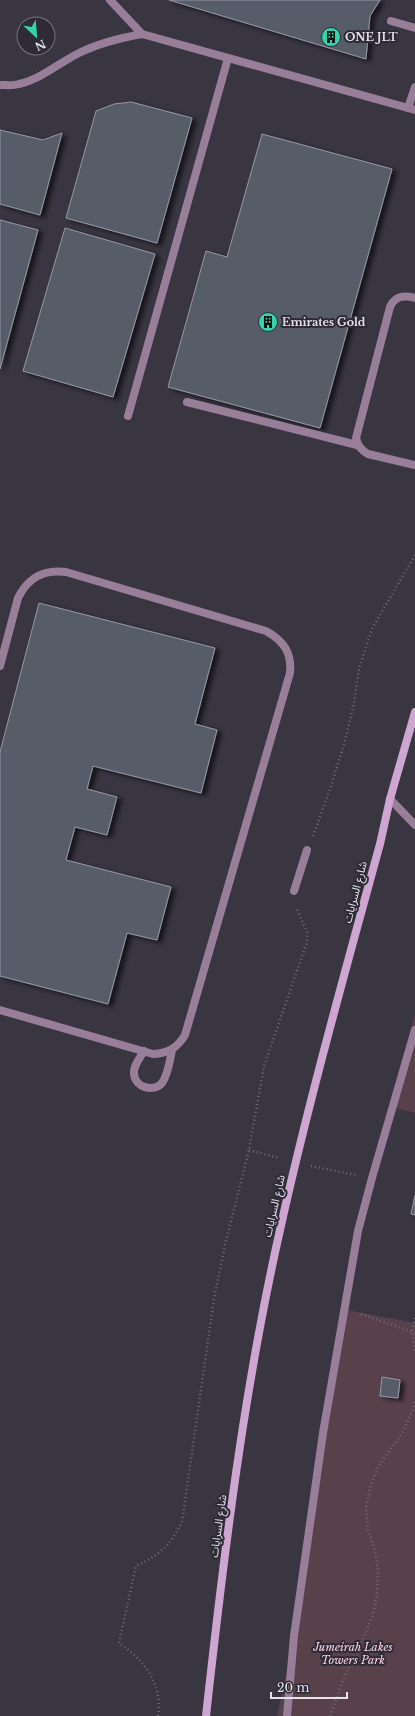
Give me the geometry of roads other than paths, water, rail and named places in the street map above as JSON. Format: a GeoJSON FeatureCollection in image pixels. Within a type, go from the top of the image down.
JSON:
{"type":"FeatureCollection","features":[{"type":"Feature","properties":{"kind":"main road","name":"شارع السرايات"},"geometry":{"type":"LineString","coordinates":[[206,1716],[231,1506],[249,1386],[279,1231],[294,1162],[380,844],[390,799],[415,712]]}},
{"type":"Feature","properties":{"kind":"street"},"geometry":{"type":"LineString","coordinates":[[110,0],[142,34]]}},
{"type":"Feature","properties":{"kind":"street"},"geometry":{"type":"LineString","coordinates":[[390,21],[415,28]]}},
{"type":"Feature","properties":{"kind":"street"},"geometry":{"type":"LineString","coordinates":[[0,85],[18,85],[40,76],[79,54],[99,45],[120,38],[142,34],[412,109],[415,87]]}},
{"type":"Feature","properties":{"kind":"street"},"geometry":{"type":"LineString","coordinates":[[128,416],[228,58]]}},
{"type":"Feature","properties":{"kind":"street"},"geometry":{"type":"LineString","coordinates":[[357,445],[357,431],[390,307],[393,301],[398,298],[404,296],[415,298]]}},
{"type":"Feature","properties":{"kind":"street"},"geometry":{"type":"LineString","coordinates":[[187,402],[357,445],[368,454],[415,465]]}},
{"type":"Feature","properties":{"kind":"street"},"geometry":{"type":"LineString","coordinates":[[0,666],[18,598],[22,589],[28,582],[37,576],[46,572],[56,571],[66,572],[266,631],[276,636],[283,643],[289,652],[291,662],[290,673],[190,1020],[180,1044],[172,1050],[158,1054],[0,1010]]}},
{"type":"Feature","properties":{"kind":"street"},"geometry":{"type":"LineString","coordinates":[[390,799],[415,825]]}},
{"type":"Feature","properties":{"kind":"street"},"geometry":{"type":"LineString","coordinates":[[294,891],[307,850]]}},
{"type":"Feature","properties":{"kind":"street"},"geometry":{"type":"LineString","coordinates":[[287,1716],[294,1636],[321,1449],[358,1232],[415,1030]]}},
{"type":"Feature","properties":{"kind":"street"},"geometry":{"type":"LineString","coordinates":[[144,1051],[136,1065],[134,1072],[135,1080],[140,1086],[147,1088],[155,1087],[161,1083],[172,1050]]}},
{"type":"Feature","properties":{"kind":"place","name":"ONE JLT"},"geometry":{"type":"Point","coordinates":[331,37]}},
{"type":"Feature","properties":{"kind":"place","name":"Emirates Gold"},"geometry":{"type":"Point","coordinates":[268,322]}},
{"type":"Feature","properties":{"kind":"park label","name":"Jumeirah Lakes Towers Park"},"geometry":{"type":"Point","coordinates":[353,1653]}}]}
